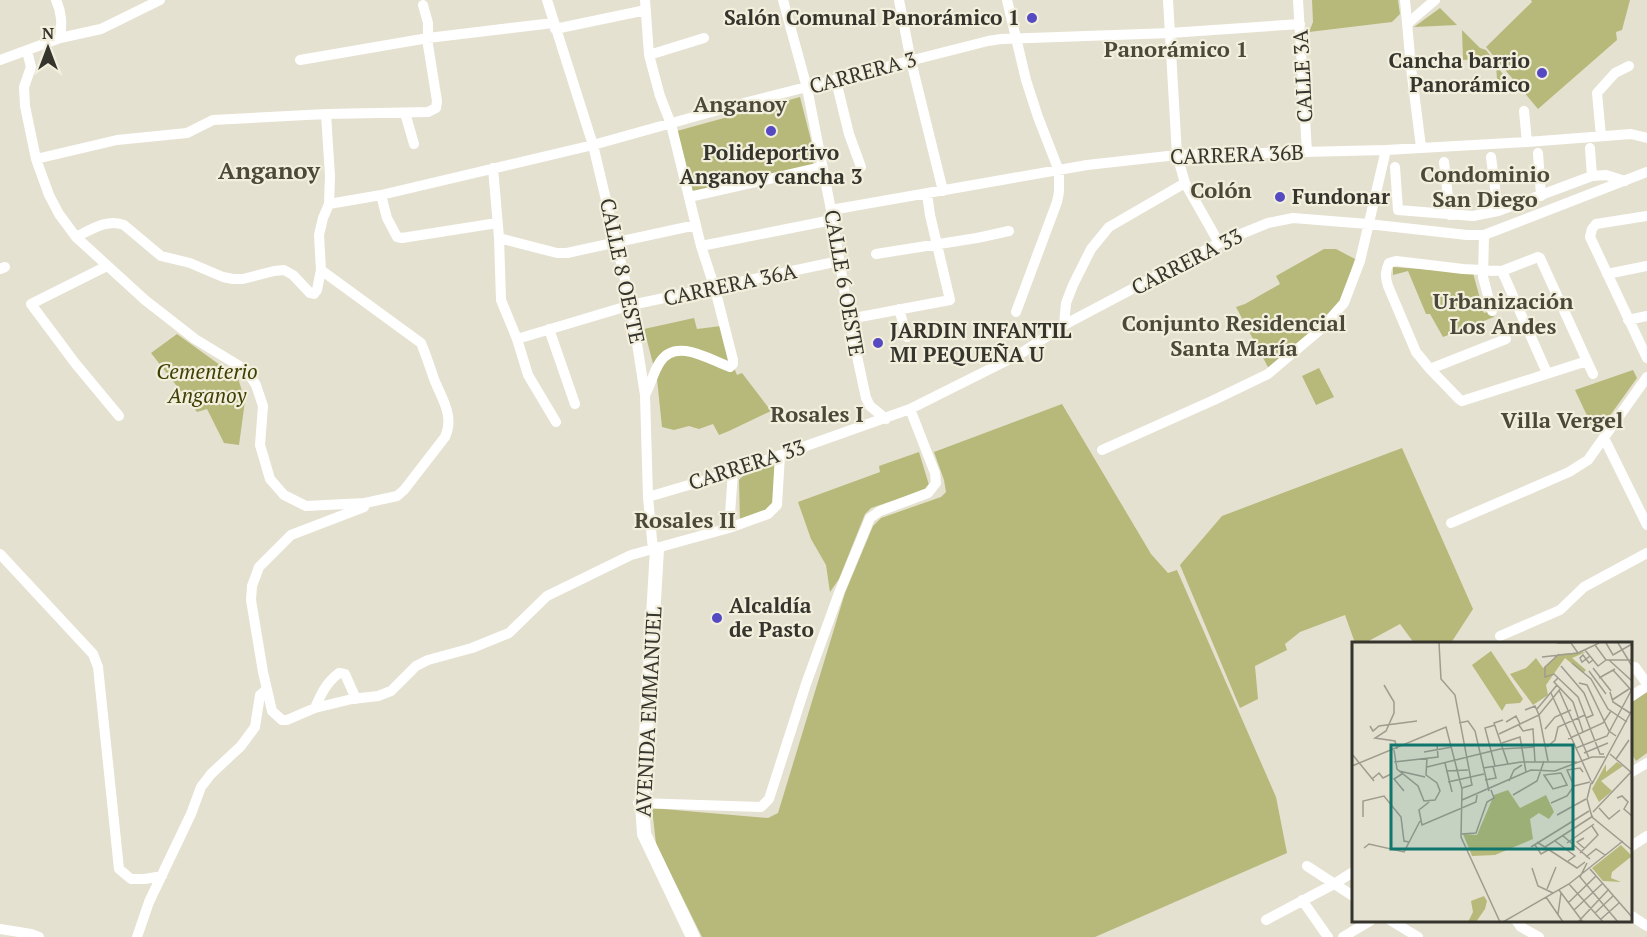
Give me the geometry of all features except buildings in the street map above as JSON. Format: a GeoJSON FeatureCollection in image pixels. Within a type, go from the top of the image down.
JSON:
{"type":"FeatureCollection","features":[{"type":"Feature","properties":{"kind":"street"},"geometry":{"type":"LineString","coordinates":[[56,0],[62,21],[60,38]]}},
{"type":"Feature","properties":{"kind":"street"},"geometry":{"type":"LineString","coordinates":[[0,60],[60,38],[101,29],[160,0]]}},
{"type":"Feature","properties":{"kind":"street","name":"CALLE 8 OESTE"},"geometry":{"type":"LineString","coordinates":[[547,0],[593,145],[631,305],[645,395],[648,497],[655,549]]}},
{"type":"Feature","properties":{"kind":"street","name":"CALLE 6 OESTE"},"geometry":{"type":"LineString","coordinates":[[783,0],[807,88],[849,319],[866,398],[870,406],[886,419]]}},
{"type":"Feature","properties":{"kind":"street"},"geometry":{"type":"LineString","coordinates":[[899,0],[911,61],[943,191]]}},
{"type":"Feature","properties":{"kind":"street"},"geometry":{"type":"LineString","coordinates":[[1007,0],[1038,117],[1059,171],[1057,202],[1016,312]]}},
{"type":"Feature","properties":{"kind":"street"},"geometry":{"type":"LineString","coordinates":[[1168,0],[1177,155],[1185,183],[1218,243]]}},
{"type":"Feature","properties":{"kind":"street","name":"CALLE 3A"},"geometry":{"type":"LineString","coordinates":[[1299,0],[1307,152]]}},
{"type":"Feature","properties":{"kind":"street"},"geometry":{"type":"LineString","coordinates":[[1405,0],[1421,147]]}},
{"type":"Feature","properties":{"kind":"street"},"geometry":{"type":"LineString","coordinates":[[1407,24],[1435,0]]}},
{"type":"Feature","properties":{"kind":"street"},"geometry":{"type":"LineString","coordinates":[[36,159],[117,140],[187,134],[213,120],[428,112],[436,108],[437,101],[428,23],[423,5]]}},
{"type":"Feature","properties":{"kind":"street"},"geometry":{"type":"LineString","coordinates":[[300,60],[428,38],[554,26],[645,5],[650,55],[660,96],[671,124],[701,246],[715,289],[733,360],[730,367],[696,353],[677,350],[660,361],[645,395]]}},
{"type":"Feature","properties":{"kind":"street","name":"CARRERA 3"},"geometry":{"type":"LineString","coordinates":[[330,204],[381,195],[593,145],[740,104],[988,41],[1170,33],[1300,24]]}},
{"type":"Feature","properties":{"kind":"street"},"geometry":{"type":"LineString","coordinates":[[650,55],[704,38]]}},
{"type":"Feature","properties":{"kind":"street"},"geometry":{"type":"LineString","coordinates":[[27,51],[31,67],[23,94],[36,159],[49,195],[59,214],[76,237],[145,300],[195,339],[246,370],[256,385],[262,406],[260,445],[270,479],[284,495],[306,506],[365,503],[397,496],[405,490],[447,432],[447,407],[421,343],[321,270]]}},
{"type":"Feature","properties":{"kind":"street"},"geometry":{"type":"LineString","coordinates":[[1600,136],[1597,93],[1615,73],[1629,66]]}},
{"type":"Feature","properties":{"kind":"street"},"geometry":{"type":"LineString","coordinates":[[836,81],[849,134],[861,167]]}},
{"type":"Feature","properties":{"kind":"street"},"geometry":{"type":"LineString","coordinates":[[1524,111],[1527,142]]}},
{"type":"Feature","properties":{"kind":"street"},"geometry":{"type":"LineString","coordinates":[[405,113],[414,144]]}},
{"type":"Feature","properties":{"kind":"street"},"geometry":{"type":"LineString","coordinates":[[76,237],[103,225],[119,223],[161,256],[190,263],[233,279],[284,270],[314,294],[321,270],[319,235],[323,218],[330,204],[326,114]]}},
{"type":"Feature","properties":{"kind":"street","name":"CARRERA 36B"},"geometry":{"type":"LineString","coordinates":[[701,246],[927,194],[1087,165],[1177,155],[1386,150],[1631,134],[1647,138]]}},
{"type":"Feature","properties":{"kind":"street"},"geometry":{"type":"LineString","coordinates":[[1590,148],[1592,176]]}},
{"type":"Feature","properties":{"kind":"street"},"geometry":{"type":"LineString","coordinates":[[1102,450],[1268,374],[1321,329],[1344,303],[1360,261],[1386,150]]}},
{"type":"Feature","properties":{"kind":"street"},"geometry":{"type":"LineString","coordinates":[[1538,153],[1541,195]]}},
{"type":"Feature","properties":{"kind":"street"},"geometry":{"type":"LineString","coordinates":[[1491,157],[1498,211]]}},
{"type":"Feature","properties":{"kind":"street"},"geometry":{"type":"LineString","coordinates":[[1444,162],[1450,215]]}},
{"type":"Feature","properties":{"kind":"street"},"geometry":{"type":"LineString","coordinates":[[689,197],[822,167]]}},
{"type":"Feature","properties":{"kind":"street"},"geometry":{"type":"LineString","coordinates":[[1395,167],[1398,210],[1450,215],[1473,216],[1498,211],[1592,176],[1606,175],[1625,181]]}},
{"type":"Feature","properties":{"kind":"street"},"geometry":{"type":"LineString","coordinates":[[493,168],[501,300],[518,339],[528,375],[556,422]]}},
{"type":"Feature","properties":{"kind":"street","name":"CARRERA 33"},"geometry":{"type":"LineString","coordinates":[[648,497],[734,472],[910,409],[1020,354],[1064,325],[1218,243],[1268,223],[1293,218],[1467,235],[1484,234],[1647,172]]}},
{"type":"Feature","properties":{"kind":"street"},"geometry":{"type":"LineString","coordinates":[[1064,325],[1066,303],[1073,285],[1091,249],[1109,227],[1185,183]]}},
{"type":"Feature","properties":{"kind":"street"},"geometry":{"type":"LineString","coordinates":[[849,319],[950,300],[927,194]]}},
{"type":"Feature","properties":{"kind":"street"},"geometry":{"type":"LineString","coordinates":[[381,195],[387,218],[397,237],[497,223]]}},
{"type":"Feature","properties":{"kind":"street"},"geometry":{"type":"LineString","coordinates":[[1647,216],[1596,224],[1590,237],[1647,358]]}},
{"type":"Feature","properties":{"kind":"street"},"geometry":{"type":"LineString","coordinates":[[499,238],[557,253],[567,253],[696,225]]}},
{"type":"Feature","properties":{"kind":"street"},"geometry":{"type":"LineString","coordinates":[[876,254],[1009,231]]}},
{"type":"Feature","properties":{"kind":"street"},"geometry":{"type":"LineString","coordinates":[[1484,234],[1482,271],[1492,311]]}},
{"type":"Feature","properties":{"kind":"street"},"geometry":{"type":"LineString","coordinates":[[1587,361],[1462,401],[1416,352],[1386,278],[1386,269],[1389,263],[1396,261],[1482,271],[1502,271],[1536,257],[1540,258],[1593,374]]}},
{"type":"Feature","properties":{"kind":"street","name":"CARRERA 36A"},"geometry":{"type":"LineString","coordinates":[[518,339],[631,305],[839,261]]}},
{"type":"Feature","properties":{"kind":"street"},"geometry":{"type":"LineString","coordinates":[[107,266],[31,304],[118,416]]}},
{"type":"Feature","properties":{"kind":"street"},"geometry":{"type":"LineString","coordinates":[[1607,273],[1647,266]]}},
{"type":"Feature","properties":{"kind":"street"},"geometry":{"type":"LineString","coordinates":[[1502,271],[1547,373]]}},
{"type":"Feature","properties":{"kind":"street"},"geometry":{"type":"LineString","coordinates":[[899,309],[907,337]]}},
{"type":"Feature","properties":{"kind":"street"},"geometry":{"type":"LineString","coordinates":[[1628,320],[1647,316]]}},
{"type":"Feature","properties":{"kind":"street"},"geometry":{"type":"LineString","coordinates":[[549,329],[575,404]]}},
{"type":"Feature","properties":{"kind":"street"},"geometry":{"type":"LineString","coordinates":[[1430,369],[1506,339]]}},
{"type":"Feature","properties":{"kind":"street"},"geometry":{"type":"LineString","coordinates":[[1451,523],[1569,472],[1588,460],[1647,377]]}},
{"type":"Feature","properties":{"kind":"street"},"geometry":{"type":"LineString","coordinates":[[640,803],[761,807],[769,799],[806,684],[839,593],[870,518],[880,511],[928,493],[936,483],[935,473],[910,409]]}},
{"type":"Feature","properties":{"kind":"street"},"geometry":{"type":"LineString","coordinates":[[1604,438],[1647,525]]}},
{"type":"Feature","properties":{"kind":"street"},"geometry":{"type":"LineString","coordinates":[[365,503],[364,507],[291,535],[259,567],[252,586],[251,600],[272,711],[282,720],[315,708],[378,696],[391,691],[416,666],[509,633],[547,596],[623,559],[729,528],[768,514],[777,505],[780,454]]}},
{"type":"Feature","properties":{"kind":"street"},"geometry":{"type":"LineString","coordinates":[[729,528],[734,472]]}},
{"type":"Feature","properties":{"kind":"street","name":"AVENIDA EMMANUEL"},"geometry":{"type":"LineString","coordinates":[[655,549],[640,835],[691,937]]}},
{"type":"Feature","properties":{"kind":"street"},"geometry":{"type":"LineString","coordinates":[[1500,636],[1560,610],[1584,586],[1647,553]]}},
{"type":"Feature","properties":{"kind":"street"},"geometry":{"type":"LineString","coordinates":[[0,554],[93,654],[98,667],[119,869],[131,879],[162,876]]}},
{"type":"Feature","properties":{"kind":"street"},"geometry":{"type":"LineString","coordinates":[[1632,696],[1647,685],[1635,668]]}},
{"type":"Feature","properties":{"kind":"street"},"geometry":{"type":"LineString","coordinates":[[315,708],[329,681],[339,674],[345,674],[356,699]]}},
{"type":"Feature","properties":{"kind":"street"},"geometry":{"type":"LineString","coordinates":[[136,937],[149,902],[191,814],[201,787],[211,774],[241,746],[255,727],[260,695],[267,689]]}},
{"type":"Feature","properties":{"kind":"street"},"geometry":{"type":"LineString","coordinates":[[1632,773],[1647,763]]}},
{"type":"Feature","properties":{"kind":"street"},"geometry":{"type":"LineString","coordinates":[[1632,846],[1647,836]]}},
{"type":"Feature","properties":{"kind":"street"},"geometry":{"type":"LineString","coordinates":[[1307,866],[1352,895]]}},
{"type":"Feature","properties":{"kind":"street"},"geometry":{"type":"LineString","coordinates":[[1266,920],[1352,873]]}},
{"type":"Feature","properties":{"kind":"street"},"geometry":{"type":"LineString","coordinates":[[1302,900],[1328,937]]}},
{"type":"Feature","properties":{"kind":"street"},"geometry":{"type":"LineString","coordinates":[[1632,916],[1647,926]]}},
{"type":"Feature","properties":{"kind":"street"},"geometry":{"type":"LineString","coordinates":[[1343,937],[1368,922]]}},
{"type":"Feature","properties":{"kind":"street"},"geometry":{"type":"LineString","coordinates":[[1394,922],[1418,937]]}},
{"type":"Feature","properties":{"kind":"street"},"geometry":{"type":"LineString","coordinates":[[1517,922],[1521,927],[1539,937]]}},
{"type":"Feature","properties":{"kind":"street"},"geometry":{"type":"LineString","coordinates":[[0,929],[39,937]]}},
{"type":"Feature","properties":{"kind":"green space"},"geometry":{"type":"Polygon","coordinates":[[[1312,0],[1398,0],[1400,14],[1392,22],[1309,32],[1313,22],[1312,0]]]}},
{"type":"Feature","properties":{"kind":"green space","name":"Cancha barrio Panorámico"},"geometry":{"type":"Polygon","coordinates":[[[1531,0],[1630,0],[1622,30],[1616,32],[1617,40],[1538,109],[1486,47],[1532,2],[1531,0]]]}},
{"type":"Feature","properties":{"kind":"green space"},"geometry":{"type":"Polygon","coordinates":[[[1440,8],[1457,25],[1414,27],[1440,8]]]}},
{"type":"Feature","properties":{"kind":"green space"},"geometry":{"type":"Polygon","coordinates":[[[1462,30],[1480,48],[1486,50],[1492,58],[1463,60],[1462,30]]]}},
{"type":"Feature","properties":{"kind":"green space"},"geometry":{"type":"Polygon","coordinates":[[[1496,65],[1516,92],[1498,93],[1496,65]]]}},
{"type":"Feature","properties":{"kind":"green space"},"geometry":{"type":"Polygon","coordinates":[[[800,97],[815,156],[812,168],[693,192],[677,131],[800,97]]]}},
{"type":"Feature","properties":{"kind":"green space"},"geometry":{"type":"Polygon","coordinates":[[[1324,249],[1336,249],[1355,259],[1342,300],[1332,313],[1269,369],[1236,307],[1280,284],[1276,276],[1324,249]]]}},
{"type":"Feature","properties":{"kind":"green space"},"geometry":{"type":"Polygon","coordinates":[[[1393,267],[1473,273],[1484,313],[1491,311],[1494,317],[1443,337],[1430,314],[1426,314],[1408,271],[1393,275],[1393,267]]]}},
{"type":"Feature","properties":{"kind":"green space"},"geometry":{"type":"Polygon","coordinates":[[[694,318],[697,329],[721,326],[737,375],[742,373],[771,411],[719,435],[713,424],[699,429],[689,426],[674,430],[662,427],[657,379],[644,329],[694,318]]]}},
{"type":"Feature","properties":{"kind":"green space","name":"Cementerio Anganoy"},"geometry":{"type":"Polygon","coordinates":[[[177,334],[238,378],[245,401],[239,445],[224,443],[207,409],[197,412],[151,353],[177,334]]]}},
{"type":"Feature","properties":{"kind":"green space"},"geometry":{"type":"Polygon","coordinates":[[[1319,368],[1334,397],[1316,405],[1302,376],[1319,368]]]}},
{"type":"Feature","properties":{"kind":"green space"},"geometry":{"type":"Polygon","coordinates":[[[1633,370],[1637,378],[1596,435],[1575,390],[1633,370]]]}},
{"type":"Feature","properties":{"kind":"green space"},"geometry":{"type":"Polygon","coordinates":[[[1062,404],[1151,554],[1168,573],[1177,570],[1276,797],[1287,853],[1095,937],[702,937],[656,844],[652,808],[768,818],[778,813],[845,593],[873,526],[881,518],[941,497],[946,492],[934,452],[1062,404]]]}},
{"type":"Feature","properties":{"kind":"green space"},"geometry":{"type":"Polygon","coordinates":[[[1402,448],[1473,609],[1452,642],[1413,642],[1400,624],[1367,642],[1355,642],[1345,615],[1300,632],[1285,644],[1287,650],[1255,666],[1258,699],[1240,708],[1180,565],[1222,516],[1402,448]]]}},
{"type":"Feature","properties":{"kind":"green space"},"geometry":{"type":"Polygon","coordinates":[[[919,452],[929,485],[925,490],[871,508],[865,514],[839,579],[830,592],[826,565],[811,539],[798,502],[880,472],[879,466],[919,452]]]}},
{"type":"Feature","properties":{"kind":"green space"},"geometry":{"type":"Polygon","coordinates":[[[777,464],[772,508],[740,522],[739,480],[752,471],[777,464]]]}},
{"type":"Feature","properties":{"kind":"green space"},"geometry":{"type":"Polygon","coordinates":[[[1647,692],[1647,753],[1636,761],[1632,755],[1632,702],[1647,692]]]}},
{"type":"Feature","properties":{"kind":"place","name":"Salón Comunal Panorámico 1"},"geometry":{"type":"Point","coordinates":[1032,18]}},
{"type":"Feature","properties":{"kind":"place","name":"Cancha barrio Panorámico"},"geometry":{"type":"Point","coordinates":[1542,73]}},
{"type":"Feature","properties":{"kind":"place","name":"Polideportivo Anganoy cancha 3"},"geometry":{"type":"Point","coordinates":[771,131]}},
{"type":"Feature","properties":{"kind":"place","name":"Fundonar"},"geometry":{"type":"Point","coordinates":[1280,197]}},
{"type":"Feature","properties":{"kind":"place","name":"JARDIN INFANTIL MI PEQUEÑA U"},"geometry":{"type":"Point","coordinates":[878,343]}},
{"type":"Feature","properties":{"kind":"place","name":"Alcaldía de Pasto"},"geometry":{"type":"Point","coordinates":[717,618]}},
{"type":"Feature","properties":{"kind":"district","name":"Panorámico 1"},"geometry":{"type":"Point","coordinates":[1176,49]}},
{"type":"Feature","properties":{"kind":"district","name":"Anganoy"},"geometry":{"type":"Point","coordinates":[740,104]}},
{"type":"Feature","properties":{"kind":"district","name":"Anganoy"},"geometry":{"type":"Point","coordinates":[269,171]}},
{"type":"Feature","properties":{"kind":"district","name":"Condominio San Diego"},"geometry":{"type":"Point","coordinates":[1485,186]}},
{"type":"Feature","properties":{"kind":"district","name":"Colón"},"geometry":{"type":"Point","coordinates":[1221,190]}},
{"type":"Feature","properties":{"kind":"district","name":"Urbanización Los Andes"},"geometry":{"type":"Point","coordinates":[1503,314]}},
{"type":"Feature","properties":{"kind":"district","name":"Conjunto Residencial Santa María"},"geometry":{"type":"Point","coordinates":[1234,336]}},
{"type":"Feature","properties":{"kind":"district","name":"Rosales I"},"geometry":{"type":"Point","coordinates":[817,414]}},
{"type":"Feature","properties":{"kind":"district","name":"Villa Vergel"},"geometry":{"type":"Point","coordinates":[1562,420]}},
{"type":"Feature","properties":{"kind":"district","name":"Rosales II"},"geometry":{"type":"Point","coordinates":[685,520]}}]}
